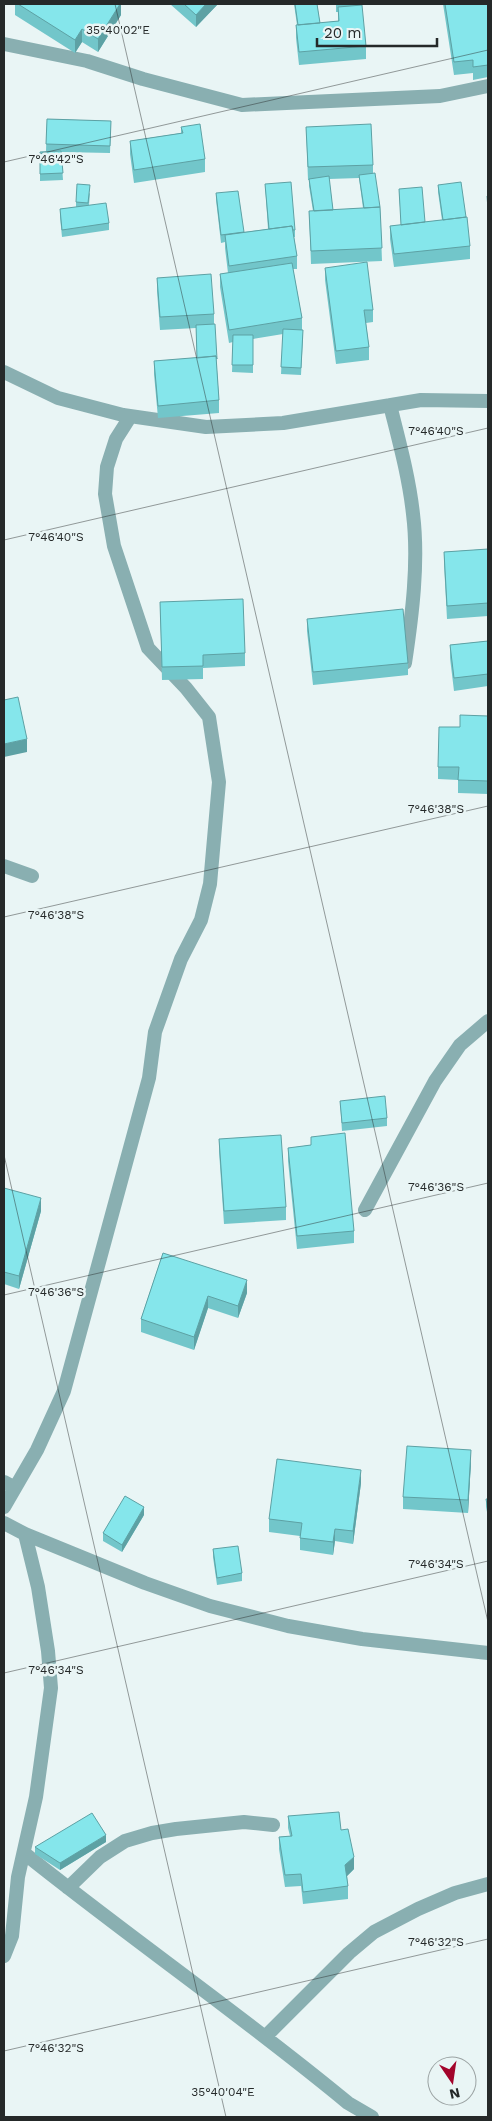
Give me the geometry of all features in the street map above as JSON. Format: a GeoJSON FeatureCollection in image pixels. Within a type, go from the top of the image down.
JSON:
{"type":"FeatureCollection","features":[{"type":"Feature","properties":{"kind":"street"},"geometry":{"type":"LineString","coordinates":[[4,44],[87,61],[143,79],[242,105],[440,96],[488,86]]}},
{"type":"Feature","properties":{"kind":"street"},"geometry":{"type":"LineString","coordinates":[[4,372],[58,398],[130,416],[206,427],[283,423],[421,400],[488,401]]}},
{"type":"Feature","properties":{"kind":"street"},"geometry":{"type":"LineString","coordinates":[[390,406],[406,467],[413,516],[414,575],[411,627],[405,663]]}},
{"type":"Feature","properties":{"kind":"street"},"geometry":{"type":"LineString","coordinates":[[4,1507],[9,1485],[37,1450],[64,1391],[149,1078],[155,1032],[181,959],[201,920],[210,884],[219,782],[209,717],[186,688],[148,648],[114,546],[105,494],[107,467],[116,439],[130,416]]}},
{"type":"Feature","properties":{"kind":"street"},"geometry":{"type":"LineString","coordinates":[[4,866],[32,876]]}},
{"type":"Feature","properties":{"kind":"street"},"geometry":{"type":"LineString","coordinates":[[365,1210],[435,1081],[460,1045],[488,1021]]}},
{"type":"Feature","properties":{"kind":"street"},"geometry":{"type":"LineString","coordinates":[[4,1523],[25,1534],[154,1586],[210,1606],[288,1626],[362,1638],[488,1653]]}},
{"type":"Feature","properties":{"kind":"street"},"geometry":{"type":"LineString","coordinates":[[4,1956],[12,1936],[18,1877],[36,1797],[51,1688],[41,1605],[25,1534]]}},
{"type":"Feature","properties":{"kind":"street"},"geometry":{"type":"LineString","coordinates":[[68,1888],[100,1857],[125,1841],[152,1833],[176,1829],[244,1822],[273,1825]]}},
{"type":"Feature","properties":{"kind":"street"},"geometry":{"type":"LineString","coordinates":[[24,1853],[265,2037],[348,2103],[372,2117]]}},
{"type":"Feature","properties":{"kind":"street"},"geometry":{"type":"LineString","coordinates":[[265,2037],[348,1953],[374,1932],[418,1909],[455,1893],[488,1884]]}},
{"type":"Feature","properties":{"kind":"building"},"geometry":{"type":"Polygon","coordinates":[[[18,4],[120,4],[98,39],[82,29],[75,40],[18,4]]]}},
{"type":"Feature","properties":{"kind":"building"},"geometry":{"type":"Polygon","coordinates":[[[184,4],[206,4],[196,15],[184,4]]]}},
{"type":"Feature","properties":{"kind":"building"},"geometry":{"type":"Polygon","coordinates":[[[295,4],[317,4],[320,23],[298,25],[295,4]]]}},
{"type":"Feature","properties":{"kind":"building"},"geometry":{"type":"Polygon","coordinates":[[[445,4],[488,4],[488,65],[473,67],[473,60],[454,62],[445,4]]]}},
{"type":"Feature","properties":{"kind":"building"},"geometry":{"type":"Polygon","coordinates":[[[362,5],[366,46],[299,52],[296,25],[339,21],[338,7],[362,5]]]}},
{"type":"Feature","properties":{"kind":"building"},"geometry":{"type":"Polygon","coordinates":[[[47,119],[111,121],[110,146],[46,144],[47,119]]]}},
{"type":"Feature","properties":{"kind":"building"},"geometry":{"type":"Polygon","coordinates":[[[200,124],[205,159],[134,170],[130,141],[183,133],[181,127],[200,124]]]}},
{"type":"Feature","properties":{"kind":"building"},"geometry":{"type":"Polygon","coordinates":[[[371,124],[373,165],[308,167],[306,127],[371,124]]]}},
{"type":"Feature","properties":{"kind":"building"},"geometry":{"type":"Polygon","coordinates":[[[61,151],[63,173],[40,174],[40,152],[61,151]]]}},
{"type":"Feature","properties":{"kind":"building"},"geometry":{"type":"Polygon","coordinates":[[[375,173],[380,207],[364,208],[359,175],[375,173]]]}},
{"type":"Feature","properties":{"kind":"building"},"geometry":{"type":"Polygon","coordinates":[[[329,176],[333,210],[314,211],[309,179],[329,176]]]}},
{"type":"Feature","properties":{"kind":"building"},"geometry":{"type":"Polygon","coordinates":[[[291,182],[295,230],[293,230],[292,226],[269,229],[265,184],[291,182]]]}},
{"type":"Feature","properties":{"kind":"building"},"geometry":{"type":"Polygon","coordinates":[[[461,182],[466,217],[443,220],[438,185],[461,182]]]}},
{"type":"Feature","properties":{"kind":"building"},"geometry":{"type":"Polygon","coordinates":[[[77,184],[90,185],[88,203],[76,202],[77,184]]]}},
{"type":"Feature","properties":{"kind":"building"},"geometry":{"type":"Polygon","coordinates":[[[422,187],[425,222],[401,225],[399,189],[422,187]]]}},
{"type":"Feature","properties":{"kind":"building"},"geometry":{"type":"Polygon","coordinates":[[[238,191],[244,232],[221,235],[216,193],[238,191]]]}},
{"type":"Feature","properties":{"kind":"building"},"geometry":{"type":"Polygon","coordinates":[[[106,203],[109,223],[62,230],[60,209],[106,203]]]}},
{"type":"Feature","properties":{"kind":"building"},"geometry":{"type":"Polygon","coordinates":[[[380,207],[382,248],[311,251],[309,211],[380,207]]]}},
{"type":"Feature","properties":{"kind":"building"},"geometry":{"type":"Polygon","coordinates":[[[467,217],[470,246],[394,254],[390,226],[467,217]]]}},
{"type":"Feature","properties":{"kind":"building"},"geometry":{"type":"Polygon","coordinates":[[[292,226],[297,256],[229,266],[225,235],[292,226]]]}},
{"type":"Feature","properties":{"kind":"building"},"geometry":{"type":"Polygon","coordinates":[[[367,262],[373,310],[364,310],[369,347],[336,351],[325,268],[367,262]]]}},
{"type":"Feature","properties":{"kind":"building"},"geometry":{"type":"Polygon","coordinates":[[[292,263],[302,318],[229,330],[220,274],[292,263]]]}},
{"type":"Feature","properties":{"kind":"building"},"geometry":{"type":"Polygon","coordinates":[[[211,274],[214,314],[160,317],[157,278],[211,274]]]}},
{"type":"Feature","properties":{"kind":"building"},"geometry":{"type":"Polygon","coordinates":[[[215,324],[217,359],[216,356],[197,358],[196,325],[215,324]]]}},
{"type":"Feature","properties":{"kind":"building"},"geometry":{"type":"Polygon","coordinates":[[[283,329],[303,330],[301,368],[281,367],[283,329]]]}},
{"type":"Feature","properties":{"kind":"building"},"geometry":{"type":"Polygon","coordinates":[[[233,335],[253,335],[253,365],[232,365],[233,335]]]}},
{"type":"Feature","properties":{"kind":"building"},"geometry":{"type":"Polygon","coordinates":[[[216,356],[219,400],[158,406],[154,361],[216,356]]]}},
{"type":"Feature","properties":{"kind":"building"},"geometry":{"type":"Polygon","coordinates":[[[488,549],[488,603],[447,606],[444,552],[488,549]]]}},
{"type":"Feature","properties":{"kind":"building"},"geometry":{"type":"Polygon","coordinates":[[[243,599],[245,653],[203,655],[203,666],[162,667],[160,602],[243,599]]]}},
{"type":"Feature","properties":{"kind":"building"},"geometry":{"type":"Polygon","coordinates":[[[403,609],[408,663],[313,672],[307,619],[403,609]]]}},
{"type":"Feature","properties":{"kind":"building"},"geometry":{"type":"Polygon","coordinates":[[[488,641],[488,674],[454,678],[450,645],[488,641]]]}},
{"type":"Feature","properties":{"kind":"building"},"geometry":{"type":"Polygon","coordinates":[[[18,697],[27,739],[4,744],[4,700],[18,697]]]}},
{"type":"Feature","properties":{"kind":"building"},"geometry":{"type":"Polygon","coordinates":[[[460,715],[488,716],[488,781],[458,780],[459,767],[438,767],[439,727],[460,727],[460,715]]]}},
{"type":"Feature","properties":{"kind":"building"},"geometry":{"type":"Polygon","coordinates":[[[385,1096],[387,1118],[342,1123],[340,1101],[385,1096]]]}},
{"type":"Feature","properties":{"kind":"building"},"geometry":{"type":"Polygon","coordinates":[[[345,1133],[354,1231],[297,1236],[288,1148],[311,1145],[311,1137],[345,1133]]]}},
{"type":"Feature","properties":{"kind":"building"},"geometry":{"type":"Polygon","coordinates":[[[281,1135],[286,1207],[224,1211],[219,1139],[281,1135]]]}},
{"type":"Feature","properties":{"kind":"building"},"geometry":{"type":"Polygon","coordinates":[[[4,1188],[41,1198],[19,1276],[4,1272],[4,1188]]]}},
{"type":"Feature","properties":{"kind":"building"},"geometry":{"type":"Polygon","coordinates":[[[163,1253],[247,1280],[238,1306],[208,1296],[194,1337],[141,1319],[163,1253]]]}},
{"type":"Feature","properties":{"kind":"building"},"geometry":{"type":"Polygon","coordinates":[[[407,1446],[471,1450],[468,1500],[403,1497],[407,1446]]]}},
{"type":"Feature","properties":{"kind":"building"},"geometry":{"type":"Polygon","coordinates":[[[277,1459],[361,1470],[353,1531],[335,1529],[333,1542],[300,1538],[302,1523],[269,1519],[277,1459]]]}},
{"type":"Feature","properties":{"kind":"building"},"geometry":{"type":"Polygon","coordinates":[[[125,1496],[144,1507],[122,1545],[103,1533],[125,1496]]]}},
{"type":"Feature","properties":{"kind":"building"},"geometry":{"type":"Polygon","coordinates":[[[238,1546],[242,1573],[217,1578],[213,1549],[238,1546]]]}},
{"type":"Feature","properties":{"kind":"building"},"geometry":{"type":"Polygon","coordinates":[[[339,1812],[341,1830],[348,1829],[354,1857],[345,1865],[348,1886],[303,1892],[301,1874],[285,1875],[279,1837],[292,1836],[288,1816],[339,1812]]]}},
{"type":"Feature","properties":{"kind":"building"},"geometry":{"type":"Polygon","coordinates":[[[92,1813],[106,1835],[60,1863],[35,1847],[92,1813]]]}}]}
